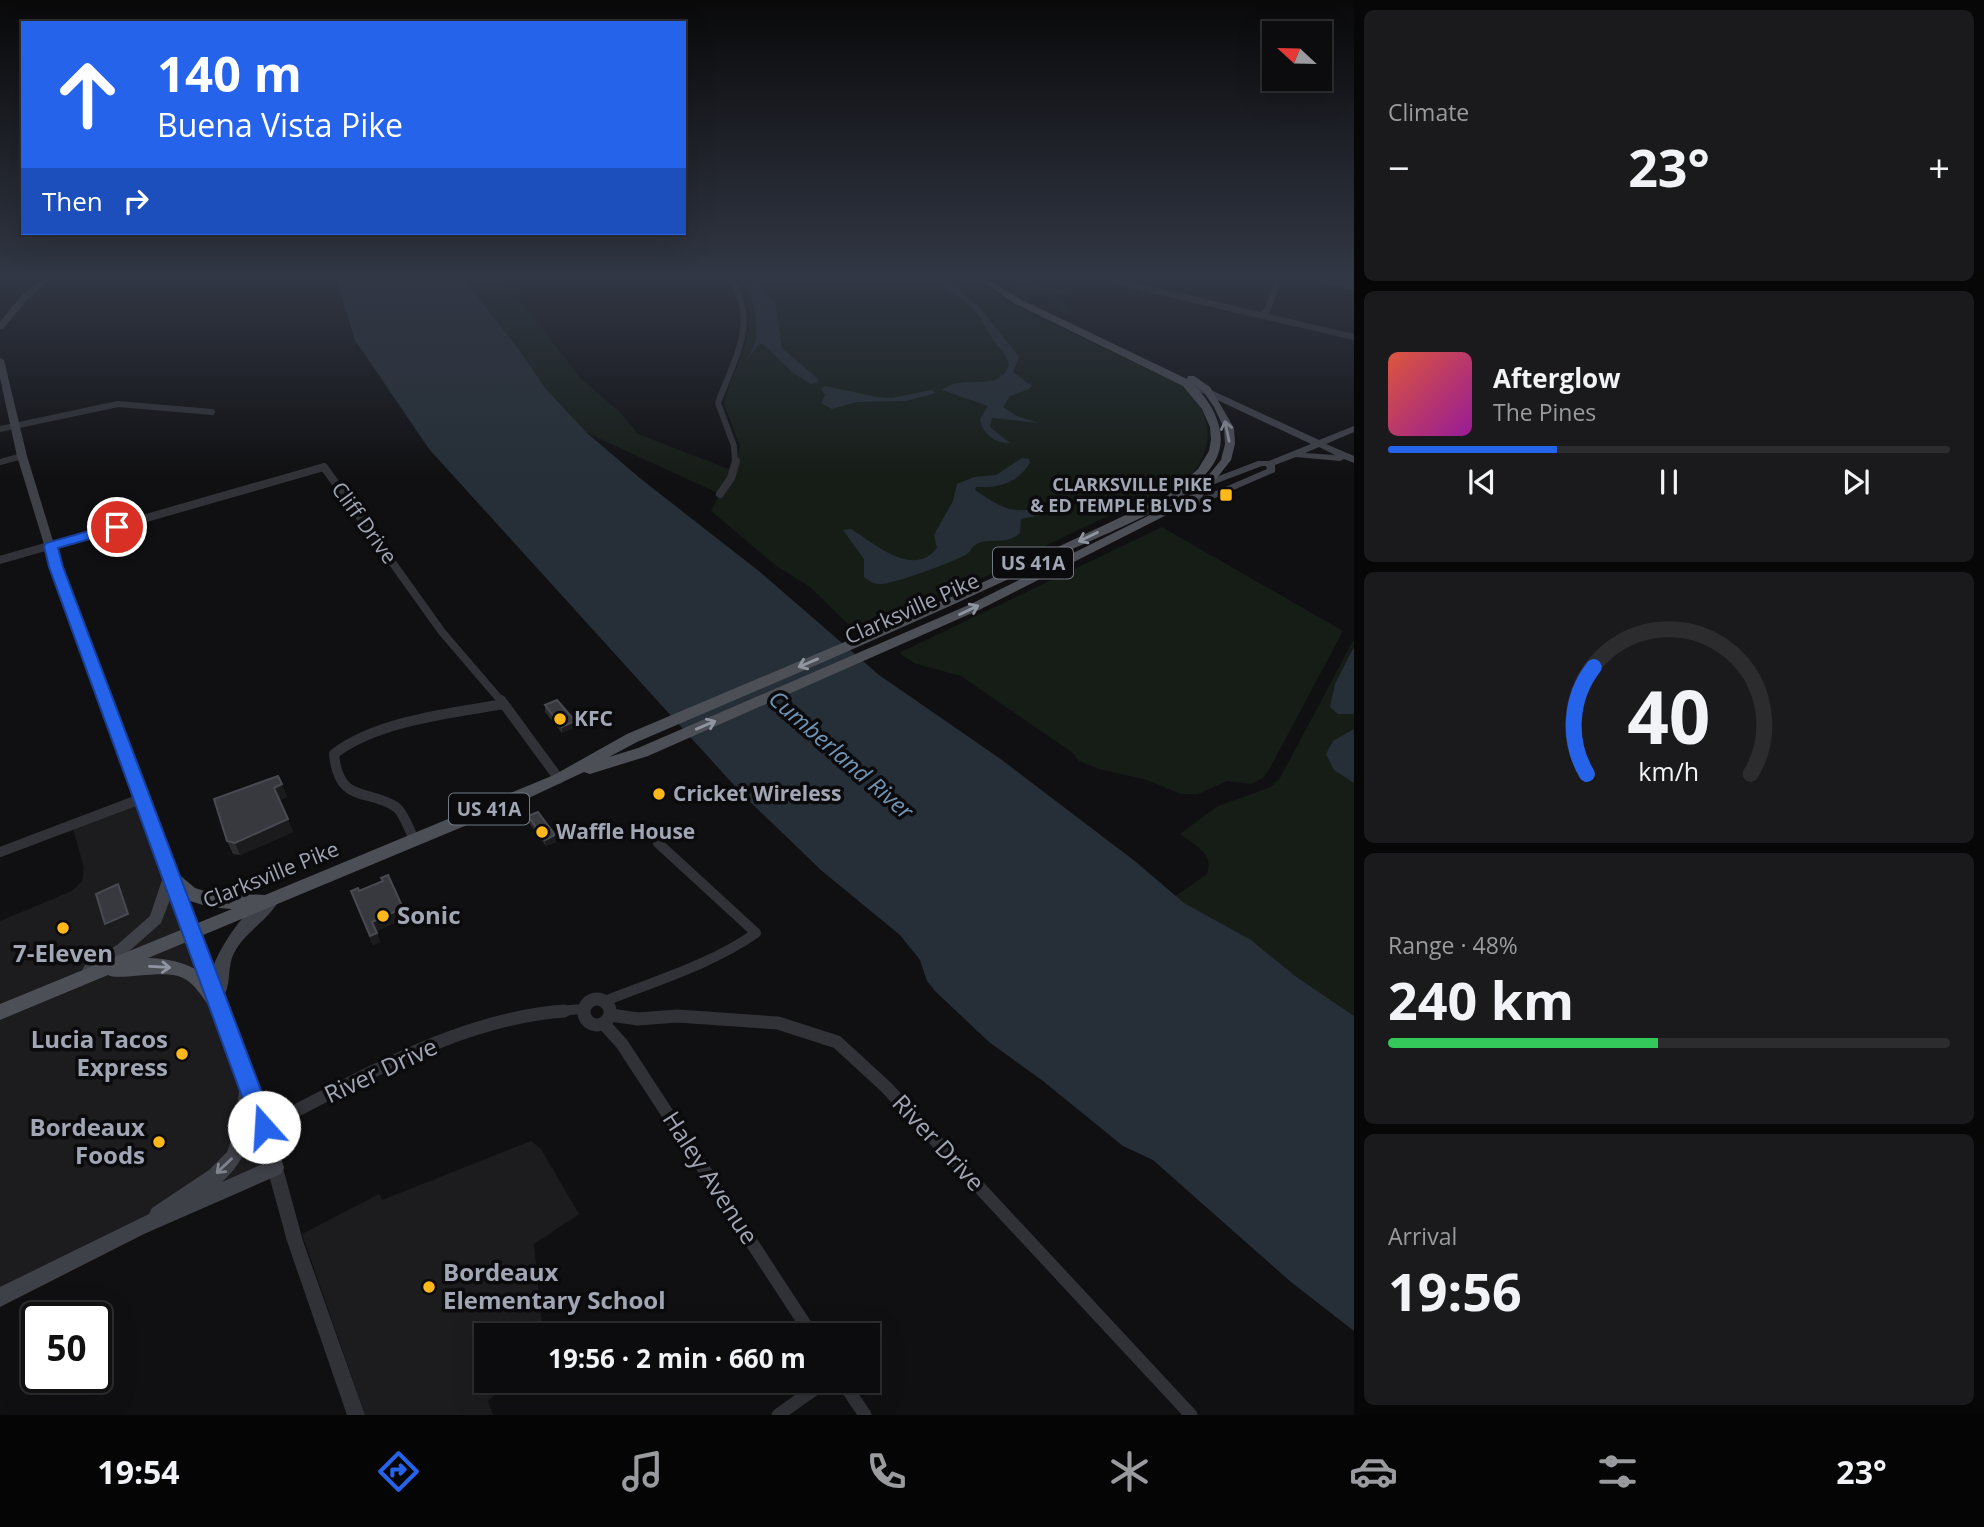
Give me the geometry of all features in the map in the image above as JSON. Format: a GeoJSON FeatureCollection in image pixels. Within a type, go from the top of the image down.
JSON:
{"type":"FeatureCollection","features":[{"type":"Feature","properties":{"kind":"main road","name":"US 41A"},"geometry":{"type":"LineString","coordinates":[[1109,345],[1182,380],[1197,393],[1215,423],[1218,442],[1211,460],[1176,501]]}},
{"type":"Feature","properties":{"kind":"main road","name":"US 41A"},"geometry":{"type":"LineString","coordinates":[[1121,345],[1199,382],[1210,393],[1229,428],[1230,444],[1226,460],[1209,484],[1198,495],[1176,501]]}},
{"type":"Feature","properties":{"kind":"main road"},"geometry":{"type":"LineString","coordinates":[[0,360],[22,456],[61,582],[170,877],[222,1008],[264,1127],[275,1168],[138,1228],[0,1297]]}},
{"type":"Feature","properties":{"kind":"main road"},"geometry":{"type":"LineString","coordinates":[[1182,380],[1307,440],[1320,443]]}},
{"type":"Feature","properties":{"kind":"main road"},"geometry":{"type":"LineString","coordinates":[[1199,382],[1299,430],[1354,461]]}},
{"type":"Feature","properties":{"kind":"main road","name":"Clarksville Pike"},"geometry":{"type":"LineString","coordinates":[[1209,484],[1295,454],[1354,429]]}},
{"type":"Feature","properties":{"kind":"main road"},"geometry":{"type":"LineString","coordinates":[[1299,430],[1342,434]]}},
{"type":"Feature","properties":{"kind":"main road"},"geometry":{"type":"LineString","coordinates":[[1295,454],[1354,461]]}},
{"type":"Feature","properties":{"kind":"main road","name":"Clarksville Pike"},"geometry":{"type":"LineString","coordinates":[[559,779],[632,738],[962,597],[1176,501],[1189,506],[1272,470],[1265,464]]}},
{"type":"Feature","properties":{"kind":"main road","name":"Clarksville Pike"},"geometry":{"type":"LineString","coordinates":[[0,1013],[559,779],[643,752],[907,638],[975,607],[1176,501]]}},
{"type":"Feature","properties":{"kind":"main road"},"geometry":{"type":"LineString","coordinates":[[170,877],[182,890],[208,899],[230,902],[275,898]]}},
{"type":"Feature","properties":{"kind":"main road"},"geometry":{"type":"LineString","coordinates":[[70,983],[142,934],[156,919],[170,877]]}},
{"type":"Feature","properties":{"kind":"main road"},"geometry":{"type":"LineString","coordinates":[[222,1008],[218,975],[224,954],[248,922],[275,898]]}},
{"type":"Feature","properties":{"kind":"main road"},"geometry":{"type":"LineString","coordinates":[[70,983],[122,969],[165,967],[184,970],[201,979],[222,1008]]}},
{"type":"Feature","properties":{"kind":"main road"},"geometry":{"type":"LineString","coordinates":[[138,1228],[214,1176],[233,1157],[243,1134],[248,1080]]}},
{"type":"Feature","properties":{"kind":"street"},"geometry":{"type":"LineString","coordinates":[[720,494],[733,477],[737,450],[720,415],[718,403],[740,345]]}},
{"type":"Feature","properties":{"kind":"street"},"geometry":{"type":"LineString","coordinates":[[0,429],[118,404],[212,412]]}},
{"type":"Feature","properties":{"kind":"street"},"geometry":{"type":"LineString","coordinates":[[0,462],[22,456]]}},
{"type":"Feature","properties":{"kind":"street","name":"Cliff Drive"},"geometry":{"type":"LineString","coordinates":[[0,560],[324,467],[442,632],[504,704],[559,779]]}},
{"type":"Feature","properties":{"kind":"street"},"geometry":{"type":"LineString","coordinates":[[415,841],[393,805],[346,787],[335,764],[334,754],[348,744],[415,721],[504,704]]}},
{"type":"Feature","properties":{"kind":"street"},"geometry":{"type":"LineString","coordinates":[[0,852],[143,799]]}},
{"type":"Feature","properties":{"kind":"street"},"geometry":{"type":"LineString","coordinates":[[605,1001],[610,1006],[608,1019],[588,1023],[583,1016],[584,1009],[592,1001],[605,1001],[702,962],[739,945],[756,933],[658,843]]}},
{"type":"Feature","properties":{"kind":"street","name":"River Drive"},"geometry":{"type":"LineString","coordinates":[[264,1127],[406,1057],[466,1033],[527,1014],[557,1009],[584,1009]]}},
{"type":"Feature","properties":{"kind":"street","name":"River Drive"},"geometry":{"type":"LineString","coordinates":[[608,1019],[677,1016],[778,1023],[836,1042],[886,1087],[1191,1415]]}},
{"type":"Feature","properties":{"kind":"street","name":"Haley Avenue"},"geometry":{"type":"LineString","coordinates":[[608,1019],[804,1323]]}},
{"type":"Feature","properties":{"kind":"street"},"geometry":{"type":"LineString","coordinates":[[275,1168],[295,1241],[356,1415]]}},
{"type":"Feature","properties":{"kind":"street"},"geometry":{"type":"LineString","coordinates":[[778,1415],[810,1393]]}},
{"type":"Feature","properties":{"kind":"street"},"geometry":{"type":"LineString","coordinates":[[850,1393],[865,1415]]}},
{"type":"Feature","properties":{"kind":"shaded area"},"geometry":{"type":"Polygon","coordinates":[[[516,345],[555,345],[580,378],[619,411],[638,434],[734,471],[740,446],[724,404],[745,345],[1096,345],[1181,385],[1200,407],[1208,432],[1207,444],[1196,469],[1179,486],[1076,531],[959,589],[856,632],[809,586],[779,568],[711,511],[720,494],[587,433],[546,389],[516,345]]]}},
{"type":"Feature","properties":{"kind":"shaded area"},"geometry":{"type":"Polygon","coordinates":[[[1162,527],[1343,631],[1270,768],[1263,778],[1251,784],[1227,781],[1198,794],[1181,794],[1147,780],[1099,769],[1079,761],[1073,753],[961,676],[914,663],[899,653],[1162,527]]]}},
{"type":"Feature","properties":{"kind":"shaded area"},"geometry":{"type":"Polygon","coordinates":[[[1354,639],[1354,1035],[1164,904],[1207,874],[1209,867],[1202,850],[1180,834],[1218,806],[1271,787],[1280,778],[1354,639]]]}},
{"type":"Feature","properties":{"kind":"shaded area"},"geometry":{"type":"Polygon","coordinates":[[[143,798],[275,1168],[0,1297],[0,921],[72,891],[82,881],[84,868],[72,825],[143,798]]]}},
{"type":"Feature","properties":{"kind":"shaded area","name":"Bordeaux Elementary School"},"geometry":{"type":"Polygon","coordinates":[[[531,1141],[541,1149],[579,1214],[534,1244],[542,1323],[474,1323],[474,1393],[498,1393],[488,1401],[493,1415],[365,1415],[302,1234],[379,1194],[382,1200],[531,1141]]]}},
{"type":"Feature","properties":{"kind":"water","name":"Cumberland River"},"geometry":{"type":"Polygon","coordinates":[[[358,345],[516,345],[546,389],[587,433],[760,572],[879,675],[1002,760],[1136,862],[1184,903],[1251,940],[1295,976],[1354,1016],[1354,1331],[1291,1282],[1153,1160],[1123,1146],[1043,1081],[989,1042],[935,991],[927,981],[920,960],[900,935],[822,871],[742,794],[429,449],[358,345]]]}},
{"type":"Feature","properties":{"kind":"water"},"geometry":{"type":"Polygon","coordinates":[[[764,345],[782,345],[818,379],[818,382],[811,384],[793,373],[764,345]]]}},
{"type":"Feature","properties":{"kind":"water"},"geometry":{"type":"Polygon","coordinates":[[[997,345],[1010,345],[1019,357],[1013,372],[1032,386],[1010,396],[1003,407],[1017,416],[1039,423],[992,418],[990,427],[1010,443],[994,440],[983,429],[980,419],[988,406],[942,390],[959,383],[997,379],[1009,365],[997,345]]]}},
{"type":"Feature","properties":{"kind":"water"},"geometry":{"type":"Polygon","coordinates":[[[825,386],[892,398],[931,390],[936,393],[906,401],[857,402],[832,409],[821,403],[825,395],[821,389],[825,386]]]}},
{"type":"Feature","properties":{"kind":"water"},"geometry":{"type":"Polygon","coordinates":[[[1022,458],[1029,459],[1030,463],[1013,480],[1000,485],[976,487],[975,490],[1005,508],[1047,509],[1052,513],[1021,519],[1020,533],[1015,537],[977,544],[967,554],[924,572],[879,584],[864,577],[864,559],[843,530],[851,529],[882,549],[905,559],[927,557],[937,548],[934,535],[953,501],[957,484],[974,477],[996,475],[1022,458]]]}},
{"type":"Feature","properties":{"kind":"water"},"geometry":{"type":"Polygon","coordinates":[[[1354,647],[1354,714],[1338,714],[1330,707],[1335,684],[1354,647]]]}},
{"type":"Feature","properties":{"kind":"water"},"geometry":{"type":"Polygon","coordinates":[[[1354,729],[1354,783],[1334,770],[1326,754],[1333,741],[1354,729]]]}},
{"type":"Feature","properties":{"kind":"building"},"geometry":{"type":"Polygon","coordinates":[[[557,700],[575,721],[562,727],[545,705],[557,700]]]}},
{"type":"Feature","properties":{"kind":"building"},"geometry":{"type":"Polygon","coordinates":[[[278,776],[282,784],[274,788],[288,819],[235,843],[227,841],[214,799],[278,776]]]}},
{"type":"Feature","properties":{"kind":"building"},"geometry":{"type":"Polygon","coordinates":[[[538,812],[555,835],[545,840],[528,816],[538,812]]]}},
{"type":"Feature","properties":{"kind":"building"},"geometry":{"type":"Polygon","coordinates":[[[388,875],[403,908],[372,922],[377,933],[370,936],[351,891],[358,888],[359,891],[383,881],[381,878],[388,875]]]}},
{"type":"Feature","properties":{"kind":"building"},"geometry":{"type":"Polygon","coordinates":[[[118,884],[128,914],[105,924],[96,894],[118,884]]]}},
{"type":"Feature","properties":{"kind":"place","name":"CLARKSVILLE PIKE & ED TEMPLE BLVD S"},"geometry":{"type":"Point","coordinates":[1226,495]}},
{"type":"Feature","properties":{"kind":"place","name":"KFC"},"geometry":{"type":"Point","coordinates":[560,719]}},
{"type":"Feature","properties":{"kind":"place","name":"Cricket Wireless"},"geometry":{"type":"Point","coordinates":[659,794]}},
{"type":"Feature","properties":{"kind":"place","name":"Waffle House"},"geometry":{"type":"Point","coordinates":[542,832]}},
{"type":"Feature","properties":{"kind":"place","name":"Sonic"},"geometry":{"type":"Point","coordinates":[383,916]}},
{"type":"Feature","properties":{"kind":"place","name":"7-Eleven"},"geometry":{"type":"Point","coordinates":[63,928]}},
{"type":"Feature","properties":{"kind":"place","name":"Lucia Tacos Express"},"geometry":{"type":"Point","coordinates":[182,1054]}},
{"type":"Feature","properties":{"kind":"place","name":"Bordeaux Foods"},"geometry":{"type":"Point","coordinates":[159,1142]}},
{"type":"Feature","properties":{"kind":"place","name":"Bordeaux Elementary School"},"geometry":{"type":"Point","coordinates":[429,1287]}},
{"type":"Feature","properties":{"kind":"route"},"geometry":{"type":"LineString","coordinates":[[117,527],[51,546],[56,567],[264,1127]]}}]}
